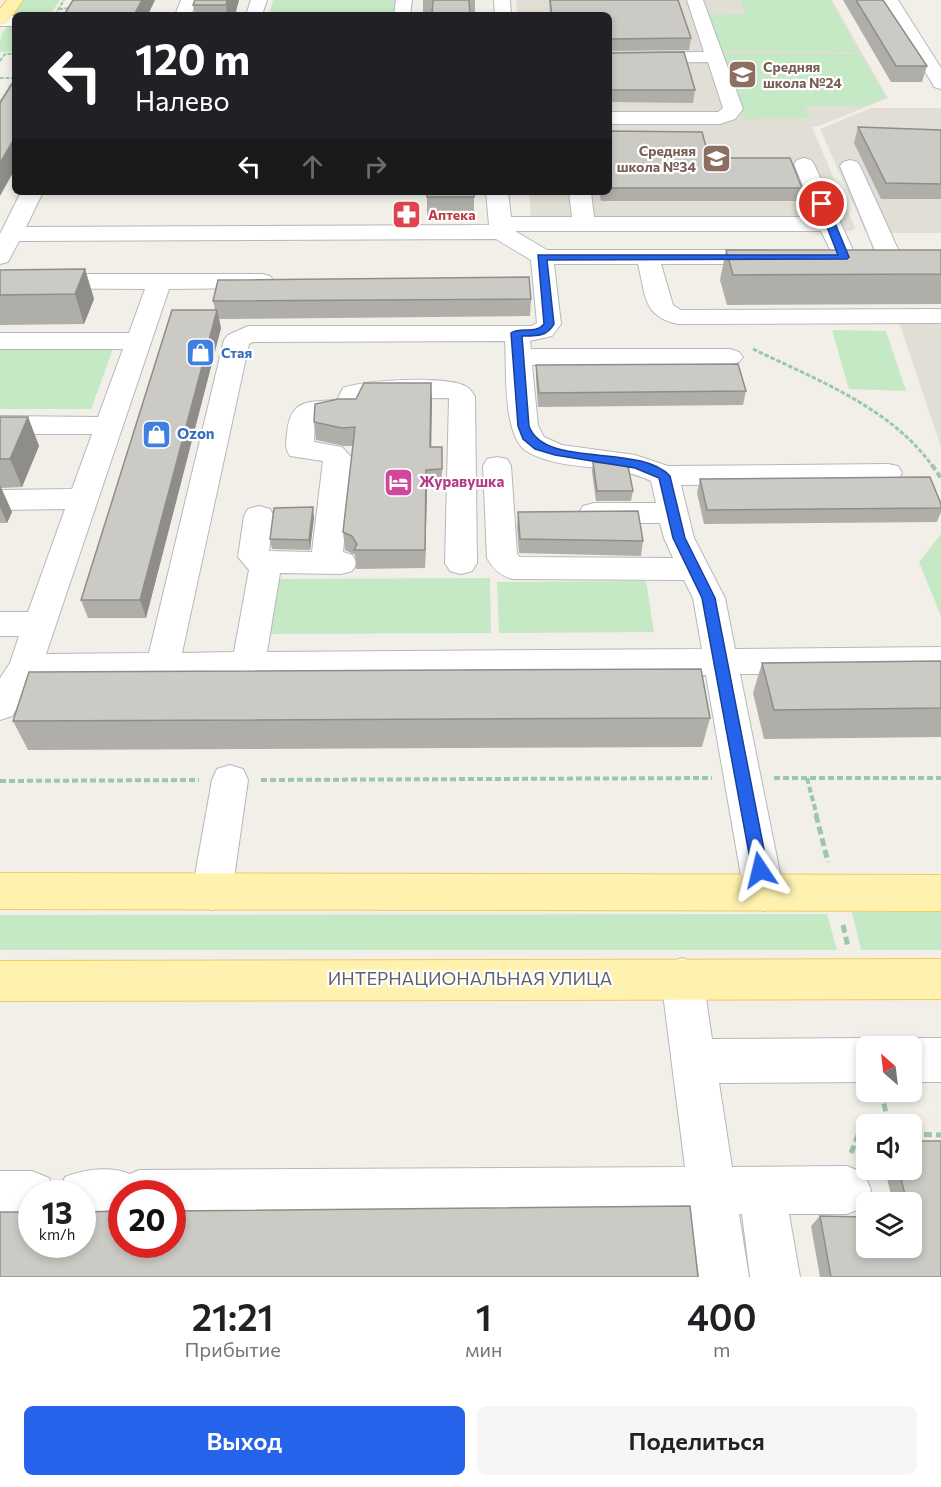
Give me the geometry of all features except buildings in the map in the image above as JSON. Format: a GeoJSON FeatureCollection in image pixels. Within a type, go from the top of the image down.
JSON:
{"type":"FeatureCollection","features":[{"type":"Feature","properties":{"kind":"main road"},"geometry":{"type":"LineString","coordinates":[[0,21],[15,0]]}},
{"type":"Feature","properties":{"kind":"main road"},"geometry":{"type":"LineString","coordinates":[[0,891],[941,893]]}},
{"type":"Feature","properties":{"kind":"main road","name":"ИНТЕРНАЦИОНАЛЬНАЯ УЛИЦА"},"geometry":{"type":"LineString","coordinates":[[0,981],[941,979]]}},
{"type":"Feature","properties":{"kind":"lane"},"geometry":{"type":"LineString","coordinates":[[612,118],[720,118],[728,115],[733,109],[695,0]]}},
{"type":"Feature","properties":{"kind":"lane"},"geometry":{"type":"LineString","coordinates":[[890,0],[941,83]]}},
{"type":"Feature","properties":{"kind":"lane"},"geometry":{"type":"LineString","coordinates":[[612,58],[715,57]]}},
{"type":"Feature","properties":{"kind":"lane"},"geometry":{"type":"LineString","coordinates":[[804,164],[844,257]]}},
{"type":"Feature","properties":{"kind":"lane"},"geometry":{"type":"LineString","coordinates":[[821,257],[901,258],[850,166]]}},
{"type":"Feature","properties":{"kind":"lane"},"geometry":{"type":"LineString","coordinates":[[0,257],[31,195]]}},
{"type":"Feature","properties":{"kind":"lane"},"geometry":{"type":"LineString","coordinates":[[497,195],[500,228],[535,272],[549,324],[546,330],[518,345]]}},
{"type":"Feature","properties":{"kind":"lane"},"geometry":{"type":"LineString","coordinates":[[580,195],[585,224]]}},
{"type":"Feature","properties":{"kind":"lane"},"geometry":{"type":"LineString","coordinates":[[12,234],[500,228],[585,224],[831,224]]}},
{"type":"Feature","properties":{"kind":"lane"},"geometry":{"type":"LineString","coordinates":[[535,272],[647,256],[786,257]]}},
{"type":"Feature","properties":{"kind":"lane"},"geometry":{"type":"LineString","coordinates":[[647,256],[661,307],[667,313],[678,316],[941,316]]}},
{"type":"Feature","properties":{"kind":"lane"},"geometry":{"type":"LineString","coordinates":[[0,281],[287,281]]}},
{"type":"Feature","properties":{"kind":"lane"},"geometry":{"type":"LineString","coordinates":[[0,706],[26,667],[159,282]]}},
{"type":"Feature","properties":{"kind":"lane"},"geometry":{"type":"LineString","coordinates":[[162,667],[237,340],[248,334],[740,352]]}},
{"type":"Feature","properties":{"kind":"lane"},"geometry":{"type":"LineString","coordinates":[[0,341],[138,341]]}},
{"type":"Feature","properties":{"kind":"lane"},"geometry":{"type":"LineString","coordinates":[[518,345],[524,426],[527,436],[539,446],[555,452],[638,464],[664,476],[888,473]]}},
{"type":"Feature","properties":{"kind":"lane"},"geometry":{"type":"LineString","coordinates":[[260,516],[253,556],[258,562],[266,564],[334,563],[338,458],[332,453],[300,450],[302,417],[316,409],[345,407],[350,402],[352,394],[363,390],[455,390],[462,397],[461,563]]}},
{"type":"Feature","properties":{"kind":"lane"},"geometry":{"type":"LineString","coordinates":[[0,425],[109,426]]}},
{"type":"Feature","properties":{"kind":"lane"},"geometry":{"type":"LineString","coordinates":[[461,467],[497,466],[516,460],[539,446]]}},
{"type":"Feature","properties":{"kind":"lane"},"geometry":{"type":"LineString","coordinates":[[497,466],[511,513],[502,558],[512,568],[694,569]]}},
{"type":"Feature","properties":{"kind":"lane"},"geometry":{"type":"LineString","coordinates":[[664,476],[679,538],[709,598],[764,893]]}},
{"type":"Feature","properties":{"kind":"lane"},"geometry":{"type":"LineString","coordinates":[[0,500],[83,499]]}},
{"type":"Feature","properties":{"kind":"lane"},"geometry":{"type":"LineString","coordinates":[[569,513],[673,513]]}},
{"type":"Feature","properties":{"kind":"lane"},"geometry":{"type":"LineString","coordinates":[[248,666],[266,564]]}},
{"type":"Feature","properties":{"kind":"lane"},"geometry":{"type":"LineString","coordinates":[[0,624],[40,624]]}},
{"type":"Feature","properties":{"kind":"lane"},"geometry":{"type":"LineString","coordinates":[[26,667],[941,660]]}},
{"type":"Feature","properties":{"kind":"lane"},"geometry":{"type":"LineString","coordinates":[[212,892],[230,780]]}},
{"type":"Feature","properties":{"kind":"lane"},"geometry":{"type":"LineString","coordinates":[[682,978],[724,1277]]}},
{"type":"Feature","properties":{"kind":"lane"},"geometry":{"type":"LineString","coordinates":[[693,1061],[856,1060]]}},
{"type":"Feature","properties":{"kind":"lane"},"geometry":{"type":"LineString","coordinates":[[922,1060],[941,1060]]}},
{"type":"Feature","properties":{"kind":"lane"},"geometry":{"type":"LineString","coordinates":[[186,1194],[848,1190]]}},
{"type":"Feature","properties":{"kind":"lane"},"geometry":{"type":"LineString","coordinates":[[762,1191],[775,1277]]}},
{"type":"Feature","properties":{"kind":"lane"},"geometry":{"type":"LineString","coordinates":[[0,1195],[18,1194]]}},
{"type":"Feature","properties":{"kind":"path"},"geometry":{"type":"LineString","coordinates":[[57,12],[64,0]]}},
{"type":"Feature","properties":{"kind":"path"},"geometry":{"type":"LineString","coordinates":[[59,9],[76,7]]}},
{"type":"Feature","properties":{"kind":"path"},"geometry":{"type":"LineString","coordinates":[[0,61],[4,54],[12,54]]}},
{"type":"Feature","properties":{"kind":"path"},"geometry":{"type":"LineString","coordinates":[[0,102],[12,83]]}},
{"type":"Feature","properties":{"kind":"path"},"geometry":{"type":"LineString","coordinates":[[740,352],[852,398],[911,442],[941,478]]}},
{"type":"Feature","properties":{"kind":"path"},"geometry":{"type":"LineString","coordinates":[[0,781],[941,778]]}},
{"type":"Feature","properties":{"kind":"path"},"geometry":{"type":"LineString","coordinates":[[922,1134],[941,1135]]}},
{"type":"Feature","properties":{"kind":"shaded area"},"geometry":{"type":"Polygon","coordinates":[[[516,0],[832,0],[888,98],[812,127],[855,228],[852,231],[535,231],[531,220],[529,195],[612,195],[612,12],[517,12],[516,0]]]}},
{"type":"Feature","properties":{"kind":"shaded area"},"geometry":{"type":"Polygon","coordinates":[[[871,108],[941,108],[941,233],[866,233],[820,129],[871,108]]]}},
{"type":"Feature","properties":{"kind":"shaded area"},"geometry":{"type":"Polygon","coordinates":[[[899,322],[941,322],[941,447],[899,322]]]}},
{"type":"Feature","properties":{"kind":"green space"},"geometry":{"type":"Polygon","coordinates":[[[23,0],[60,0],[52,12],[16,12],[23,0]]]}},
{"type":"Feature","properties":{"kind":"green space"},"geometry":{"type":"Polygon","coordinates":[[[273,0],[397,0],[396,12],[270,12],[273,0]]]}},
{"type":"Feature","properties":{"kind":"green space"},"geometry":{"type":"Polygon","coordinates":[[[740,0],[830,0],[859,52],[717,51],[703,15],[746,14],[740,0]]]}},
{"type":"Feature","properties":{"kind":"green space"},"geometry":{"type":"Polygon","coordinates":[[[12,25],[12,52],[0,52],[2,34],[12,25]]]}},
{"type":"Feature","properties":{"kind":"green space"},"geometry":{"type":"Polygon","coordinates":[[[718,53],[860,54],[886,97],[864,106],[805,106],[809,118],[743,119],[718,53]]]}},
{"type":"Feature","properties":{"kind":"green space"},"geometry":{"type":"Polygon","coordinates":[[[832,330],[886,331],[906,391],[849,389],[832,330]]]}},
{"type":"Feature","properties":{"kind":"green space"},"geometry":{"type":"Polygon","coordinates":[[[0,346],[114,346],[91,409],[0,409],[0,346]]]}},
{"type":"Feature","properties":{"kind":"green space"},"geometry":{"type":"Polygon","coordinates":[[[941,534],[941,616],[919,562],[941,534]]]}},
{"type":"Feature","properties":{"kind":"green space"},"geometry":{"type":"Polygon","coordinates":[[[490,578],[491,633],[267,634],[275,579],[490,578]]]}},
{"type":"Feature","properties":{"kind":"green space"},"geometry":{"type":"Polygon","coordinates":[[[646,581],[654,632],[499,633],[497,582],[646,581]]]}},
{"type":"Feature","properties":{"kind":"green space"},"geometry":{"type":"Polygon","coordinates":[[[852,912],[941,912],[941,950],[861,950],[852,912]]]}},
{"type":"Feature","properties":{"kind":"green space"},"geometry":{"type":"Polygon","coordinates":[[[827,914],[837,950],[0,950],[0,915],[827,914]]]}},
{"type":"Feature","properties":{"kind":"place","name":"Средняя школа №24"},"geometry":{"type":"Point","coordinates":[742,75]}},
{"type":"Feature","properties":{"kind":"place","name":"Средняя школа №34"},"geometry":{"type":"Point","coordinates":[717,159]}},
{"type":"Feature","properties":{"kind":"place","name":"Аптека"},"geometry":{"type":"Point","coordinates":[407,215]}},
{"type":"Feature","properties":{"kind":"place","name":"Стая"},"geometry":{"type":"Point","coordinates":[200,353]}},
{"type":"Feature","properties":{"kind":"place","name":"Ozon"},"geometry":{"type":"Point","coordinates":[156,434]}},
{"type":"Feature","properties":{"kind":"place","name":"Журавушка"},"geometry":{"type":"Point","coordinates":[398,482]}},
{"type":"Feature","properties":{"kind":"route"},"geometry":{"type":"LineString","coordinates":[[760,870],[709,598],[679,538],[664,476],[654,469],[638,464],[555,452],[539,446],[527,436],[524,426],[517,333],[538,333],[546,330],[549,324],[542,257],[844,257],[822,204]]}}]}
